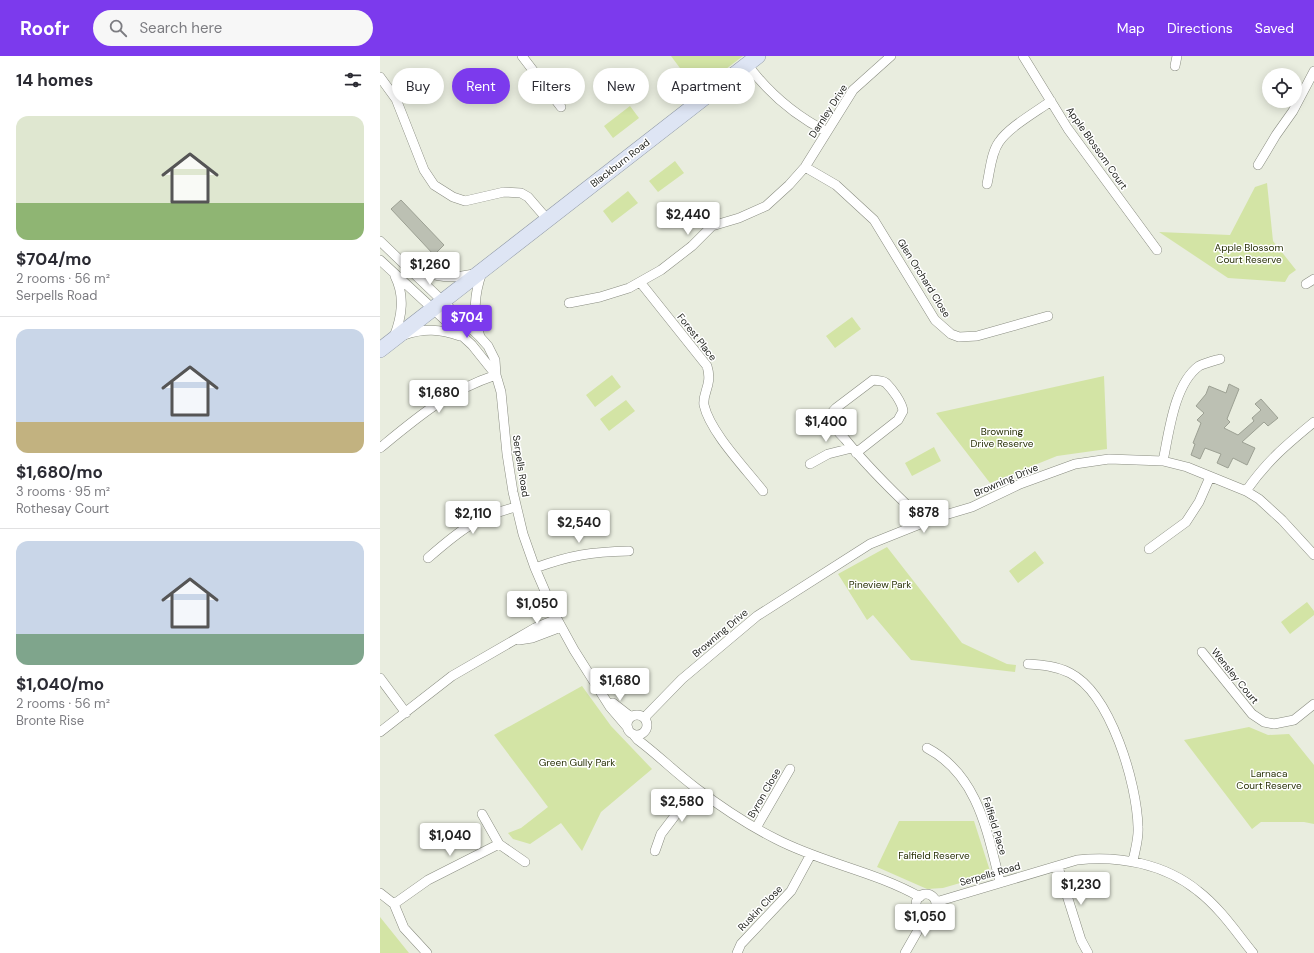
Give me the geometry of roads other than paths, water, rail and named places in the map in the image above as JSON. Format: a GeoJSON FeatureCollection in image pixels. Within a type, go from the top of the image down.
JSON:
{"type":"FeatureCollection","features":[{"type":"Feature","properties":{"kind":"main road","name":"Blackburn Road"},"geometry":{"type":"LineString","coordinates":[[380,350],[752,60]]}},
{"type":"Feature","properties":{"kind":"street"},"geometry":{"type":"LineString","coordinates":[[522,56],[561,107]]}},
{"type":"Feature","properties":{"kind":"street","name":"Darnley Drive"},"geometry":{"type":"LineString","coordinates":[[569,303],[600,297],[629,288],[661,270],[692,246],[712,226],[738,218],[766,206],[790,185],[806,167],[853,90],[891,56]]}},
{"type":"Feature","properties":{"kind":"street","name":"Apple Blossom Court"},"geometry":{"type":"LineString","coordinates":[[1023,56],[1086,154],[1157,250]]}},
{"type":"Feature","properties":{"kind":"street"},"geometry":{"type":"LineString","coordinates":[[1175,66],[1177,56]]}},
{"type":"Feature","properties":{"kind":"street"},"geometry":{"type":"LineString","coordinates":[[752,60],[767,90],[790,110],[827,132]]}},
{"type":"Feature","properties":{"kind":"street"},"geometry":{"type":"LineString","coordinates":[[1258,165],[1276,135],[1293,111],[1314,71]]}},
{"type":"Feature","properties":{"kind":"street"},"geometry":{"type":"LineString","coordinates":[[380,78],[396,99],[424,170],[434,185],[453,197],[465,201],[504,192],[521,193],[530,200],[547,219]]}},
{"type":"Feature","properties":{"kind":"street"},"geometry":{"type":"LineString","coordinates":[[987,184],[998,142],[1007,133],[1051,101]]}},
{"type":"Feature","properties":{"kind":"street","name":"Glen Orchard Close"},"geometry":{"type":"LineString","coordinates":[[806,167],[836,185],[874,220],[935,320],[951,334],[964,337],[977,336],[1048,316]]}},
{"type":"Feature","properties":{"kind":"street","name":"Serpells Road"},"geometry":{"type":"LineString","coordinates":[[380,241],[388,248],[463,337],[478,350],[496,375]]}},
{"type":"Feature","properties":{"kind":"street","name":"Blackburn Road"},"geometry":{"type":"LineString","coordinates":[[388,248],[414,267],[432,276],[458,277],[482,270]]}},
{"type":"Feature","properties":{"kind":"street","name":"Serpells Road"},"geometry":{"type":"LineString","coordinates":[[380,260],[480,337],[494,355],[496,375],[501,392],[507,454],[516,507],[535,568],[561,627],[610,707],[638,740],[661,757],[696,788],[756,828],[810,856],[860,871],[906,889],[920,897]]}},
{"type":"Feature","properties":{"kind":"street","name":"Serpells Road"},"geometry":{"type":"LineString","coordinates":[[480,337],[475,319],[475,299],[482,270]]}},
{"type":"Feature","properties":{"kind":"street","name":"Serpells Road"},"geometry":{"type":"LineString","coordinates":[[393,271],[400,286],[402,305],[399,323],[393,340]]}},
{"type":"Feature","properties":{"kind":"street"},"geometry":{"type":"LineString","coordinates":[[1306,284],[1314,279]]}},
{"type":"Feature","properties":{"kind":"street","name":"Forest Place"},"geometry":{"type":"LineString","coordinates":[[640,282],[707,366],[710,377],[704,403],[708,419],[763,491]]}},
{"type":"Feature","properties":{"kind":"street","name":"Blackburn Road"},"geometry":{"type":"LineString","coordinates":[[393,340],[412,333],[429,330],[443,331],[463,337]]}},
{"type":"Feature","properties":{"kind":"street"},"geometry":{"type":"LineString","coordinates":[[1163,462],[1173,413],[1181,391],[1189,377],[1200,366],[1220,359]]}},
{"type":"Feature","properties":{"kind":"street"},"geometry":{"type":"LineString","coordinates":[[380,448],[433,405],[466,386],[496,375]]}},
{"type":"Feature","properties":{"kind":"street"},"geometry":{"type":"LineString","coordinates":[[810,464],[828,454],[854,450],[901,416],[903,411],[902,406],[885,383],[873,380],[836,408],[831,414],[831,420],[854,450],[879,480],[925,522]]}},
{"type":"Feature","properties":{"kind":"street"},"geometry":{"type":"LineString","coordinates":[[1246,491],[1276,453],[1314,422]]}},
{"type":"Feature","properties":{"kind":"street","name":"Browning Drive"},"geometry":{"type":"LineString","coordinates":[[644,718],[682,679],[757,616],[870,544],[925,522],[972,507],[1020,484],[1075,464],[1109,459],[1163,462],[1187,467],[1210,478],[1246,491],[1259,499],[1282,520],[1314,555]]}},
{"type":"Feature","properties":{"kind":"street"},"geometry":{"type":"LineString","coordinates":[[1149,549],[1186,522],[1210,478]]}},
{"type":"Feature","properties":{"kind":"street"},"geometry":{"type":"LineString","coordinates":[[428,558],[472,523],[493,513],[516,507]]}},
{"type":"Feature","properties":{"kind":"street"},"geometry":{"type":"LineString","coordinates":[[535,568],[573,555],[596,552],[629,551]]}},
{"type":"Feature","properties":{"kind":"street"},"geometry":{"type":"LineString","coordinates":[[380,732],[452,676],[535,628],[557,619]]}},
{"type":"Feature","properties":{"kind":"street"},"geometry":{"type":"LineString","coordinates":[[516,640],[532,638],[561,627]]}},
{"type":"Feature","properties":{"kind":"street","name":"Wensley Court"},"geometry":{"type":"LineString","coordinates":[[1202,652],[1252,714],[1264,722],[1274,724],[1294,720],[1314,704]]}},
{"type":"Feature","properties":{"kind":"street"},"geometry":{"type":"LineString","coordinates":[[1028,664],[1051,666],[1071,673],[1086,685],[1112,726],[1123,751],[1136,805],[1138,829],[1133,861]]}},
{"type":"Feature","properties":{"kind":"street"},"geometry":{"type":"LineString","coordinates":[[380,678],[406,713]]}},
{"type":"Feature","properties":{"kind":"street","name":"Serpells Road"},"geometry":{"type":"LineString","coordinates":[[599,687],[619,708],[631,717]]}},
{"type":"Feature","properties":{"kind":"street"},"geometry":{"type":"LineString","coordinates":[[638,715],[644,718],[647,724],[644,732],[637,734],[631,731],[629,720],[631,717],[638,715]]}},
{"type":"Feature","properties":{"kind":"street","name":"Serpells Road"},"geometry":{"type":"LineString","coordinates":[[644,732],[661,757]]}},
{"type":"Feature","properties":{"kind":"street","name":"Falfield Place"},"geometry":{"type":"LineString","coordinates":[[927,748],[940,755],[954,768],[972,791],[984,821],[1000,882]]}},
{"type":"Feature","properties":{"kind":"street","name":"Byron Close"},"geometry":{"type":"LineString","coordinates":[[756,828],[790,769]]}},
{"type":"Feature","properties":{"kind":"street"},"geometry":{"type":"LineString","coordinates":[[655,851],[661,834],[696,788]]}},
{"type":"Feature","properties":{"kind":"street"},"geometry":{"type":"LineString","coordinates":[[482,814],[499,844],[525,862]]}},
{"type":"Feature","properties":{"kind":"street"},"geometry":{"type":"LineString","coordinates":[[394,904],[428,880],[499,844]]}},
{"type":"Feature","properties":{"kind":"street","name":"Ruskin Close"},"geometry":{"type":"LineString","coordinates":[[737,953],[740,944],[791,891],[810,856]]}},
{"type":"Feature","properties":{"kind":"street","name":"Serpells Road"},"geometry":{"type":"LineString","coordinates":[[936,902],[1077,860],[1097,858],[1133,861],[1176,876],[1199,891],[1217,909],[1253,953]]}},
{"type":"Feature","properties":{"kind":"street"},"geometry":{"type":"LineString","coordinates":[[1058,866],[1081,940],[1088,953]]}},
{"type":"Feature","properties":{"kind":"street"},"geometry":{"type":"LineString","coordinates":[[380,893],[394,904],[404,928],[427,953]]}},
{"type":"Feature","properties":{"kind":"street"},"geometry":{"type":"LineString","coordinates":[[929,895],[936,902],[933,911],[924,913],[917,907],[920,897],[929,895]]}},
{"type":"Feature","properties":{"kind":"street"},"geometry":{"type":"LineString","coordinates":[[905,953],[917,932],[924,913]]}},
{"type":"Feature","properties":{"kind":"park label","name":"Apple Blossom Court Reserve"},"geometry":{"type":"Point","coordinates":[1249,252]}},
{"type":"Feature","properties":{"kind":"park label","name":"Browning Drive Reserve"},"geometry":{"type":"Point","coordinates":[1002,436]}},
{"type":"Feature","properties":{"kind":"park label","name":"Pineview Park"},"geometry":{"type":"Point","coordinates":[880,584]}},
{"type":"Feature","properties":{"kind":"park label","name":"Green Gully Park"},"geometry":{"type":"Point","coordinates":[577,762]}},
{"type":"Feature","properties":{"kind":"park label","name":"Larnaca Court Reserve"},"geometry":{"type":"Point","coordinates":[1269,778]}},
{"type":"Feature","properties":{"kind":"park label","name":"Falfield Reserve"},"geometry":{"type":"Point","coordinates":[934,855]}}]}
